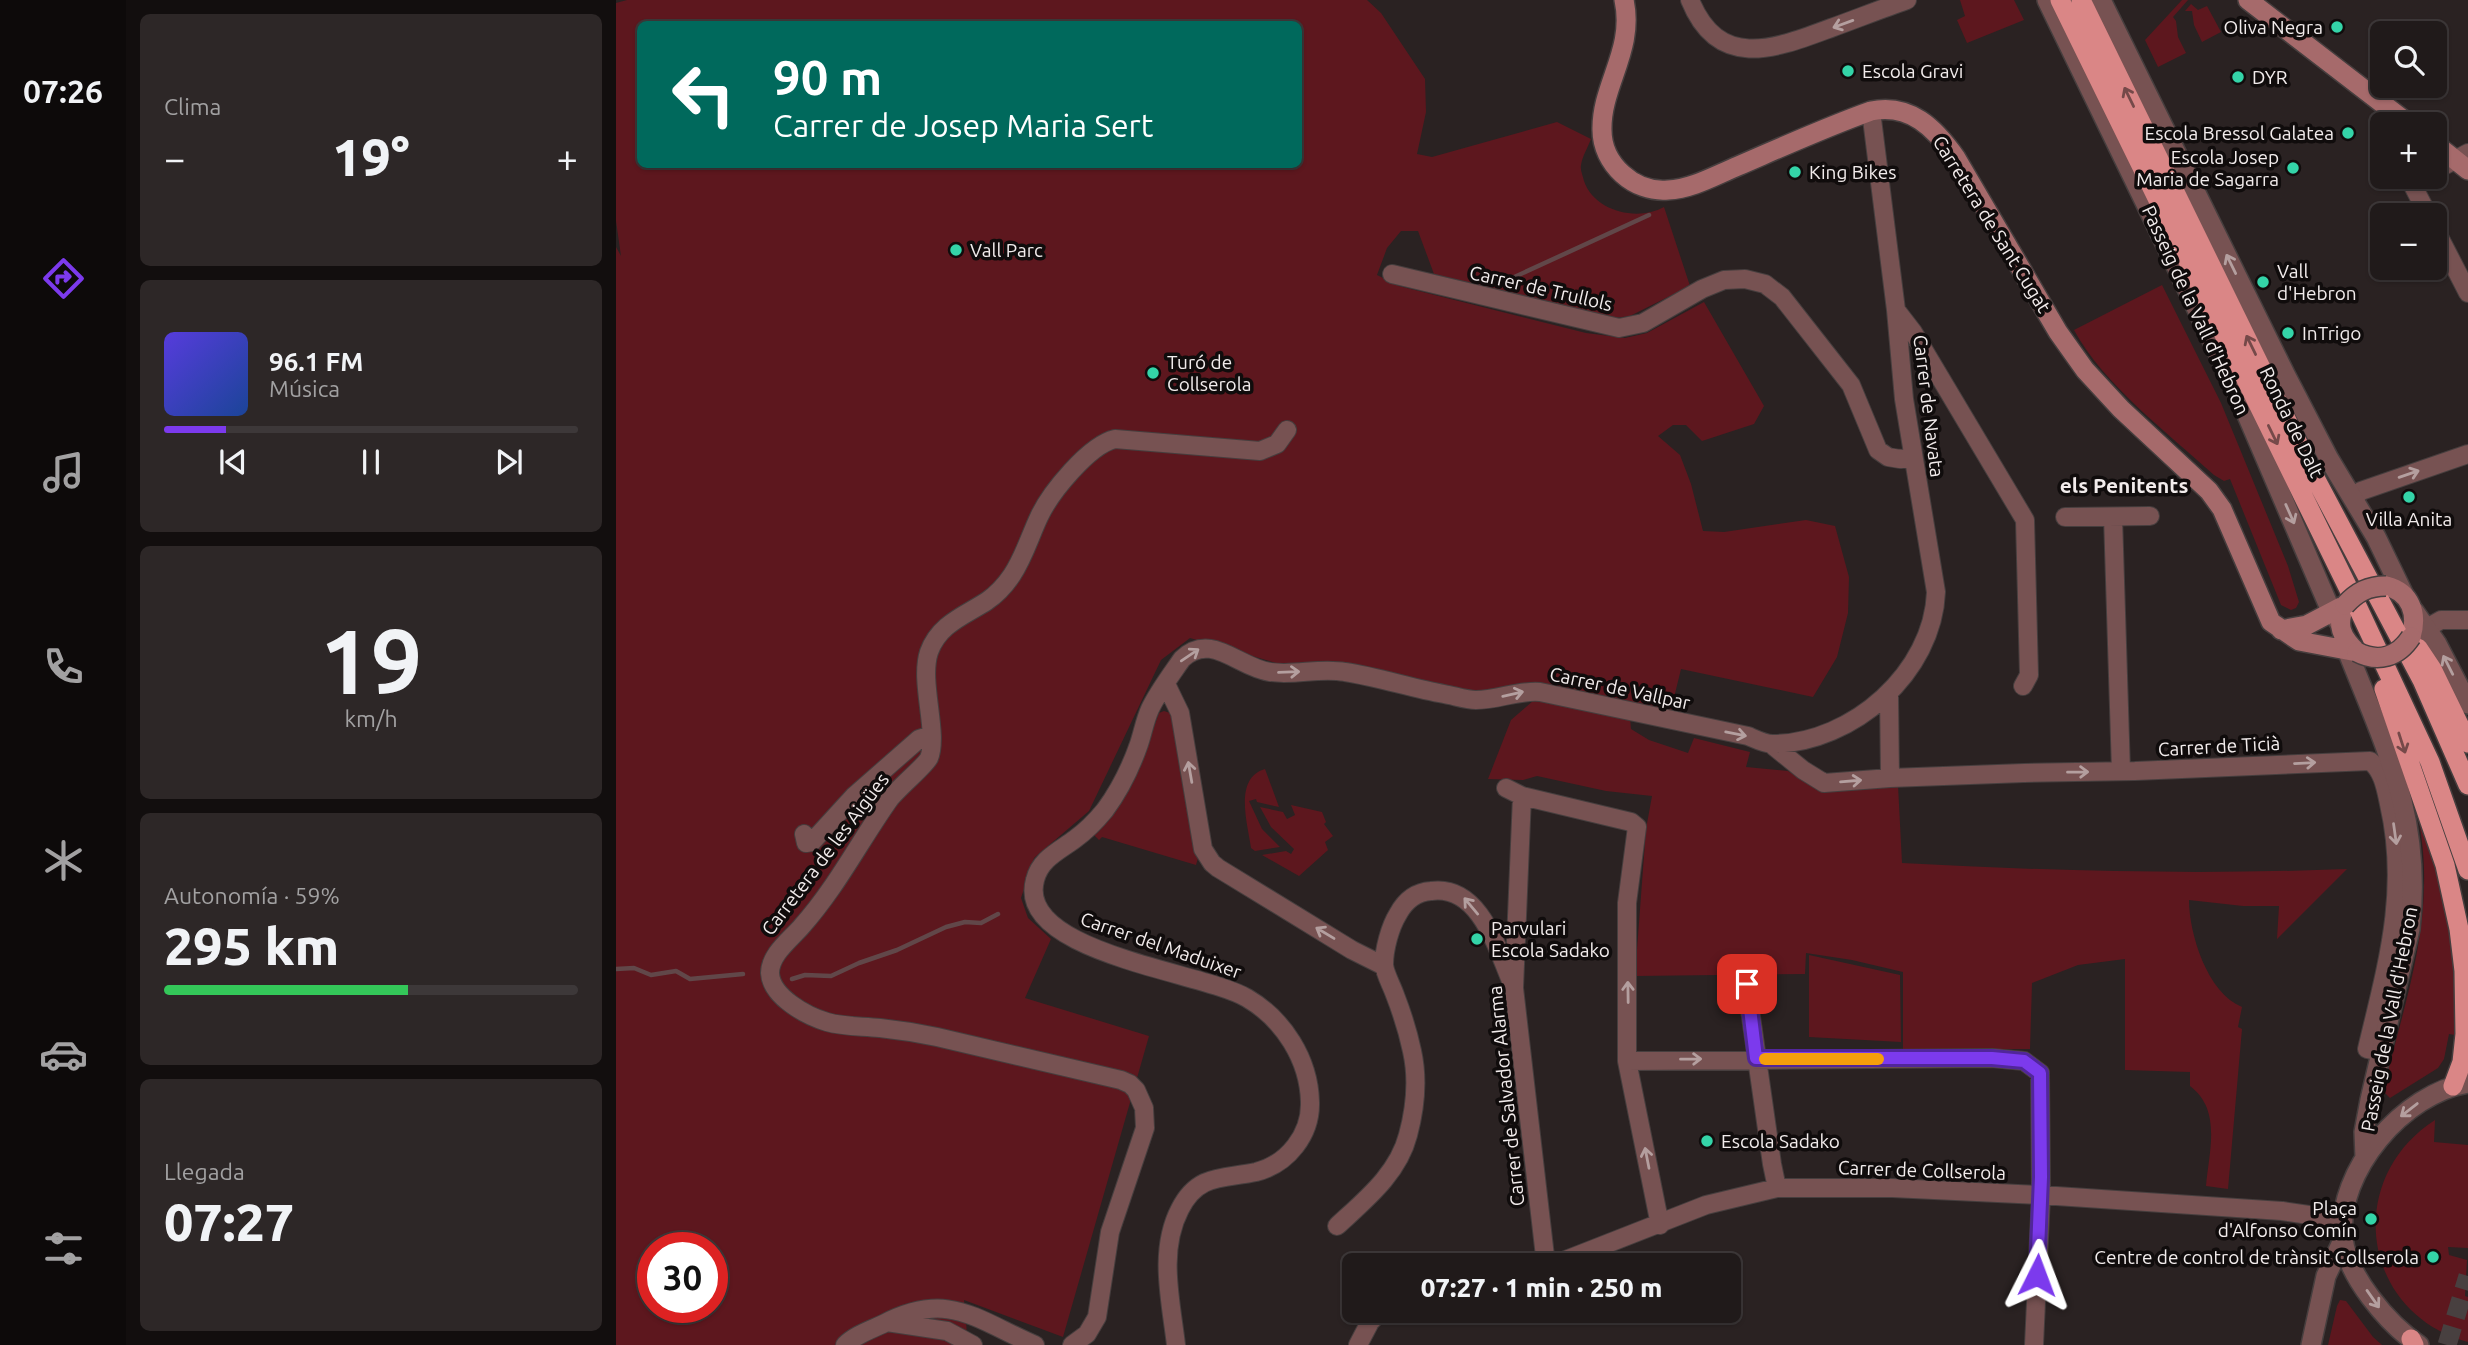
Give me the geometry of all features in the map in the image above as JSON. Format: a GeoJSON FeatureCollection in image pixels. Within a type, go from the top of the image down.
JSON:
{"type":"FeatureCollection","features":[{"type":"Feature","properties":{"kind":"highway","name":"Ronda de Dalt"},"geometry":{"type":"LineString","coordinates":[[2060,0],[2346,627],[2430,762],[2468,870]]}},
{"type":"Feature","properties":{"kind":"highway","name":"Ronda de Dalt"},"geometry":{"type":"LineString","coordinates":[[2081,0],[2313,474],[2379,584],[2468,785]]}},
{"type":"Feature","properties":{"kind":"highway"},"geometry":{"type":"LineString","coordinates":[[2379,584],[2432,669],[2468,743]]}},
{"type":"Feature","properties":{"kind":"highway"},"geometry":{"type":"LineString","coordinates":[[2346,627],[2408,761],[2439,844],[2462,950],[2465,1012],[2463,1056],[2459,1074],[2461,1084]]}},
{"type":"Feature","properties":{"kind":"main road","name":"Carretera de Sant Cugat"},"geometry":{"type":"LineString","coordinates":[[1624,0],[1625,39],[1605,109],[1602,133],[1607,152],[1617,169],[1641,186],[1660,191],[1671,190],[1691,185],[1871,111],[1884,108],[1908,113],[1930,126],[1956,158],[2058,332],[2078,360],[2121,409],[2208,491],[2222,509],[2267,615],[2281,631]]}},
{"type":"Feature","properties":{"kind":"main road"},"geometry":{"type":"LineString","coordinates":[[2248,0],[2393,112]]}},
{"type":"Feature","properties":{"kind":"main road"},"geometry":{"type":"LineString","coordinates":[[2447,151],[2464,161]]}},
{"type":"Feature","properties":{"kind":"main road"},"geometry":{"type":"LineString","coordinates":[[2281,631],[2306,625],[2346,627],[2373,658],[2386,657],[2402,649],[2417,632],[2409,603],[2395,588],[2379,584],[2353,596],[2346,627]]}},
{"type":"Feature","properties":{"kind":"main road"},"geometry":{"type":"LineString","coordinates":[[2281,631],[2299,641],[2346,627]]}},
{"type":"Feature","properties":{"kind":"street"},"geometry":{"type":"LineString","coordinates":[[1690,0],[1701,20],[1717,37],[1738,47],[1764,49],[1796,41],[1907,0]]}},
{"type":"Feature","properties":{"kind":"street","name":"Passeig de la Vall d'Hebron"},"geometry":{"type":"LineString","coordinates":[[2047,0],[2238,394],[2346,627],[2396,774],[2412,848],[2414,901],[2364,1132],[2365,1158]]}},
{"type":"Feature","properties":{"kind":"street"},"geometry":{"type":"LineString","coordinates":[[2101,0],[2285,374],[2329,459],[2376,537],[2409,603]]}},
{"type":"Feature","properties":{"kind":"street","name":"Carrer de Navata"},"geometry":{"type":"LineString","coordinates":[[1871,111],[1896,310],[1904,399],[1935,580],[1935,603],[1926,640],[1889,694]]}},
{"type":"Feature","properties":{"kind":"street"},"geometry":{"type":"LineString","coordinates":[[2447,167],[2464,161]]}},
{"type":"Feature","properties":{"kind":"street"},"geometry":{"type":"LineString","coordinates":[[2447,252],[2468,293]]}},
{"type":"Feature","properties":{"kind":"street","name":"Carrer de Trullols"},"geometry":{"type":"LineString","coordinates":[[1392,274],[1619,328],[1643,323],[1714,283],[1735,278],[1756,281],[1782,297],[1851,385],[1878,450],[1888,457],[1913,457]]}},
{"type":"Feature","properties":{"kind":"street"},"geometry":{"type":"LineString","coordinates":[[1896,310],[1913,332],[2025,520],[2029,675],[2023,686]]}},
{"type":"Feature","properties":{"kind":"street","name":"Carretera de les Aigües"},"geometry":{"type":"LineString","coordinates":[[1072,1345],[1087,1334],[1097,1317],[1110,1232],[1118,1201],[1145,1128],[1144,1108],[1136,1090],[1121,1080],[937,1037],[830,1023],[783,997],[772,982],[771,968],[776,954],[806,922],[833,886],[891,797],[929,758],[931,735],[926,663],[937,637],[948,625],[988,600],[1005,584],[1019,564],[1048,502],[1074,470],[1097,448],[1109,441],[1122,439],[1260,451],[1277,444],[1287,430]]}},
{"type":"Feature","properties":{"kind":"street"},"geometry":{"type":"LineString","coordinates":[[2353,498],[2361,491],[2468,454]]}},
{"type":"Feature","properties":{"kind":"street"},"geometry":{"type":"LineString","coordinates":[[2065,517],[2150,516]]}},
{"type":"Feature","properties":{"kind":"street"},"geometry":{"type":"LineString","coordinates":[[2113,517],[2120,771]]}},
{"type":"Feature","properties":{"kind":"street"},"geometry":{"type":"LineString","coordinates":[[2468,620],[2441,620],[2417,632],[2468,704]]}},
{"type":"Feature","properties":{"kind":"street","name":"Carrer de Vallpar"},"geometry":{"type":"LineString","coordinates":[[1039,871],[1050,856],[1087,830],[1107,807],[1138,746],[1151,708],[1187,654],[1200,649],[1217,649],[1252,667],[1271,672],[1341,671],[1477,700],[1525,691],[1539,692],[1748,736],[1771,744],[1830,731],[1859,716],[1889,694]]}},
{"type":"Feature","properties":{"kind":"street"},"geometry":{"type":"LineString","coordinates":[[1166,684],[1180,713],[1203,849],[1212,863],[1272,902],[1384,966]]}},
{"type":"Feature","properties":{"kind":"street"},"geometry":{"type":"LineString","coordinates":[[1889,694],[1890,778]]}},
{"type":"Feature","properties":{"kind":"street"},"geometry":{"type":"LineString","coordinates":[[804,834],[803,840],[806,843],[812,842],[854,796],[919,739],[931,735]]}},
{"type":"Feature","properties":{"kind":"street","name":"Carrer de Ticià"},"geometry":{"type":"LineString","coordinates":[[1771,744],[1824,783],[1890,778],[2365,760],[2377,767],[2387,793],[2395,831],[2399,871],[2393,938],[2367,1049],[2381,1052]]}},
{"type":"Feature","properties":{"kind":"street","name":"Carrer de Salvador Alarma"},"geometry":{"type":"LineString","coordinates":[[1545,1253],[1514,988],[1514,792],[1631,822],[1637,827],[1627,903],[1627,1061]]}},
{"type":"Feature","properties":{"kind":"street","name":"Carrer del Maduixer"},"geometry":{"type":"LineString","coordinates":[[1039,871],[1034,888],[1036,903],[1041,913],[1060,932],[1101,951],[1245,996],[1282,1029],[1300,1056],[1306,1071],[1310,1112],[1308,1124],[1296,1146],[1269,1168],[1212,1179],[1194,1191],[1180,1208],[1172,1231],[1168,1262],[1176,1345]]}},
{"type":"Feature","properties":{"kind":"street"},"geometry":{"type":"LineString","coordinates":[[1337,1226],[1376,1189],[1399,1160],[1408,1137],[1415,1098],[1414,1063],[1400,1008],[1384,966],[1396,915],[1408,900],[1425,891],[1451,891],[1464,897],[1476,910],[1491,935],[1514,988]]}},
{"type":"Feature","properties":{"kind":"street"},"geometry":{"type":"LineString","coordinates":[[1745,975],[1777,1188]]}},
{"type":"Feature","properties":{"kind":"street"},"geometry":{"type":"LineString","coordinates":[[1660,1225],[1627,1061],[1756,1058],[1992,1058],[2024,1061],[2040,1073],[2041,1195],[2034,1345]]}},
{"type":"Feature","properties":{"kind":"street"},"geometry":{"type":"LineString","coordinates":[[2311,1345],[2326,1276],[2343,1230],[2353,1184],[2365,1158],[2390,1127],[2410,1109],[2424,1099],[2461,1084]]}},
{"type":"Feature","properties":{"kind":"street","name":"Carrer de Collserola"},"geometry":{"type":"LineString","coordinates":[[1585,1253],[1706,1205],[1777,1188],[1892,1188],[2281,1211],[2343,1230]]}},
{"type":"Feature","properties":{"kind":"street"},"geometry":{"type":"LineString","coordinates":[[2343,1230],[2361,1281],[2374,1302],[2414,1343]]}},
{"type":"Feature","properties":{"kind":"street"},"geometry":{"type":"LineString","coordinates":[[845,1345],[855,1337],[887,1322],[924,1308],[942,1307],[971,1316],[1035,1345]]}},
{"type":"Feature","properties":{"kind":"street"},"geometry":{"type":"LineString","coordinates":[[887,1322],[947,1331],[973,1345]]}},
{"type":"Feature","properties":{"kind":"street"},"geometry":{"type":"LineString","coordinates":[[1358,1345],[1369,1323]]}},
{"type":"Feature","properties":{"kind":"shaded area"},"geometry":{"type":"Polygon","coordinates":[[[627,0],[1367,0],[1381,13],[1425,79],[1426,112],[1417,154],[1432,157],[1557,122],[1591,139],[1581,169],[1589,191],[1597,200],[1618,211],[1629,213],[1642,213],[1664,207],[1690,286],[1630,316],[1615,318],[1434,274],[1418,231],[1401,231],[1387,248],[1377,275],[1399,286],[1586,333],[1625,338],[1647,333],[1704,302],[1764,406],[1754,424],[1702,441],[1686,425],[1673,425],[1658,436],[1680,455],[1691,484],[1703,531],[1724,532],[1806,520],[1835,526],[1849,577],[1848,613],[1837,657],[1813,697],[1681,669],[1670,714],[1290,667],[1190,638],[1161,660],[1089,811],[1034,858],[1021,898],[1028,918],[1051,939],[1025,998],[1149,1036],[1063,1337],[964,1300],[968,1345],[616,1345],[616,247],[621,256],[616,221],[616,3],[627,0]]]}},
{"type":"Feature","properties":{"kind":"shaded area"},"geometry":{"type":"Polygon","coordinates":[[[1960,0],[2014,0],[2024,20],[1967,43],[1957,20],[1965,16],[1960,0]]]}},
{"type":"Feature","properties":{"kind":"shaded area"},"geometry":{"type":"Polygon","coordinates":[[[2182,0],[2188,0],[2173,17],[2186,53],[2158,67],[2145,40],[2182,0]]]}},
{"type":"Feature","properties":{"kind":"shaded area"},"geometry":{"type":"Polygon","coordinates":[[[2191,4],[2198,10],[2207,6],[2221,32],[2202,42],[2194,25],[2192,11],[2185,11],[2191,4]]]}},
{"type":"Feature","properties":{"kind":"shaded area"},"geometry":{"type":"Polygon","coordinates":[[[2162,285],[2221,403],[2288,566],[2299,602],[2296,608],[2291,610],[2281,605],[2230,479],[2224,481],[2214,475],[2119,389],[2086,350],[2074,330],[2162,285]]]}},
{"type":"Feature","properties":{"kind":"shaded area"},"geometry":{"type":"Polygon","coordinates":[[[1536,695],[1630,718],[1631,729],[1649,740],[1688,753],[1694,738],[1750,752],[1746,767],[1788,771],[1814,787],[1835,789],[1898,785],[1902,863],[2124,871],[2347,869],[2277,939],[2279,906],[2243,906],[2189,900],[2192,929],[2202,961],[2219,989],[2242,1007],[2238,1027],[2242,1029],[2228,1189],[2206,1186],[2211,1145],[2210,1119],[2200,1096],[2190,1086],[2190,1072],[2125,1070],[2125,959],[2078,965],[2032,983],[2030,1049],[1903,1049],[1903,972],[1852,960],[1806,953],[1805,974],[1635,976],[1646,829],[1652,796],[1606,791],[1537,776],[1523,780],[1488,779],[1511,720],[1534,700],[1536,695]]]}},
{"type":"Feature","properties":{"kind":"shaded area"},"geometry":{"type":"Polygon","coordinates":[[[1159,713],[1170,713],[1178,738],[1198,858],[1196,865],[1102,837],[1099,840],[1094,835],[1125,792],[1159,713]]]}},
{"type":"Feature","properties":{"kind":"shaded area"},"geometry":{"type":"Polygon","coordinates":[[[1265,769],[1279,807],[1257,802],[1256,799],[1249,801],[1262,829],[1280,847],[1255,851],[1251,848],[1247,827],[1246,792],[1255,774],[1265,769]]]}},
{"type":"Feature","properties":{"kind":"shaded area"},"geometry":{"type":"Polygon","coordinates":[[[2415,800],[2444,888],[2455,959],[2455,1035],[2449,1034],[2444,1059],[2438,1068],[2390,1098],[2383,1091],[2415,964],[2423,912],[2423,853],[2415,800]]]}},
{"type":"Feature","properties":{"kind":"shaded area"},"geometry":{"type":"Polygon","coordinates":[[[1291,805],[1322,812],[1326,822],[1324,824],[1333,836],[1325,842],[1328,850],[1299,876],[1262,855],[1286,851],[1291,854],[1294,849],[1271,827],[1260,807],[1283,812],[1287,819],[1295,815],[1291,805]]]}},
{"type":"Feature","properties":{"kind":"shaded area"},"geometry":{"type":"Polygon","coordinates":[[[1809,955],[1900,975],[1901,1042],[1809,1037],[1809,955]]]}},
{"type":"Feature","properties":{"kind":"shaded area"},"geometry":{"type":"Polygon","coordinates":[[[2435,1120],[2434,1142],[2468,1145],[2468,1248],[2448,1247],[2449,1255],[2467,1260],[2465,1296],[2468,1297],[2468,1342],[2432,1327],[2405,1303],[2386,1275],[2377,1242],[2377,1209],[2386,1176],[2406,1145],[2435,1120]]]}},
{"type":"Feature","properties":{"kind":"shaded area"},"geometry":{"type":"Polygon","coordinates":[[[2340,1300],[2346,1301],[2382,1345],[2328,1345],[2340,1300]]]}},
{"type":"Feature","properties":{"kind":"waterway"},"geometry":{"type":"LineString","coordinates":[[1497,285],[1649,215]]}},
{"type":"Feature","properties":{"kind":"waterway"},"geometry":{"type":"LineString","coordinates":[[792,979],[805,975],[831,976],[946,927],[965,922],[981,923],[998,914]]}},
{"type":"Feature","properties":{"kind":"waterway"},"geometry":{"type":"LineString","coordinates":[[616,969],[634,968],[651,975],[676,971],[690,979],[743,974]]}},
{"type":"Feature","properties":{"kind":"tunnel"},"geometry":{"type":"LineString","coordinates":[[2447,1345],[2468,1276]]}},
{"type":"Feature","properties":{"kind":"slow traffic"},"geometry":{"type":"LineString","coordinates":[[1765,1059],[1878,1059]]}},
{"type":"Feature","properties":{"kind":"place","name":"Oliva Negra"},"geometry":{"type":"Point","coordinates":[2337,27]}},
{"type":"Feature","properties":{"kind":"place","name":"Escola Gravi"},"geometry":{"type":"Point","coordinates":[1848,71]}},
{"type":"Feature","properties":{"kind":"place","name":"DYR"},"geometry":{"type":"Point","coordinates":[2238,77]}},
{"type":"Feature","properties":{"kind":"place","name":"Escola Bressol Galatea"},"geometry":{"type":"Point","coordinates":[2348,133]}},
{"type":"Feature","properties":{"kind":"place","name":"Escola Josep Maria de Sagarra"},"geometry":{"type":"Point","coordinates":[2293,168]}},
{"type":"Feature","properties":{"kind":"place","name":"King Bikes"},"geometry":{"type":"Point","coordinates":[1795,172]}},
{"type":"Feature","properties":{"kind":"place","name":"Vall Parc"},"geometry":{"type":"Point","coordinates":[956,250]}},
{"type":"Feature","properties":{"kind":"place","name":"Vall d'Hebron"},"geometry":{"type":"Point","coordinates":[2263,282]}},
{"type":"Feature","properties":{"kind":"place","name":"InTrigo"},"geometry":{"type":"Point","coordinates":[2288,333]}},
{"type":"Feature","properties":{"kind":"place","name":"Turó de Collserola"},"geometry":{"type":"Point","coordinates":[1153,373]}},
{"type":"Feature","properties":{"kind":"place","name":"Villa Anita"},"geometry":{"type":"Point","coordinates":[2409,497]}},
{"type":"Feature","properties":{"kind":"place","name":"Parvulari Escola Sadako"},"geometry":{"type":"Point","coordinates":[1477,939]}},
{"type":"Feature","properties":{"kind":"place","name":"Escola Sadako"},"geometry":{"type":"Point","coordinates":[1707,1141]}},
{"type":"Feature","properties":{"kind":"place","name":"Plaça d'Alfonso Comín"},"geometry":{"type":"Point","coordinates":[2371,1219]}},
{"type":"Feature","properties":{"kind":"place","name":"Centre de control de trànsit Collserola"},"geometry":{"type":"Point","coordinates":[2433,1257]}},
{"type":"Feature","properties":{"kind":"district","name":"els Penitents"},"geometry":{"type":"Point","coordinates":[2124,486]}},
{"type":"Feature","properties":{"kind":"route"},"geometry":{"type":"LineString","coordinates":[[1747,984],[1756,1058],[1992,1058],[2024,1061],[2040,1073],[2041,1177],[2037,1275]]}}]}
